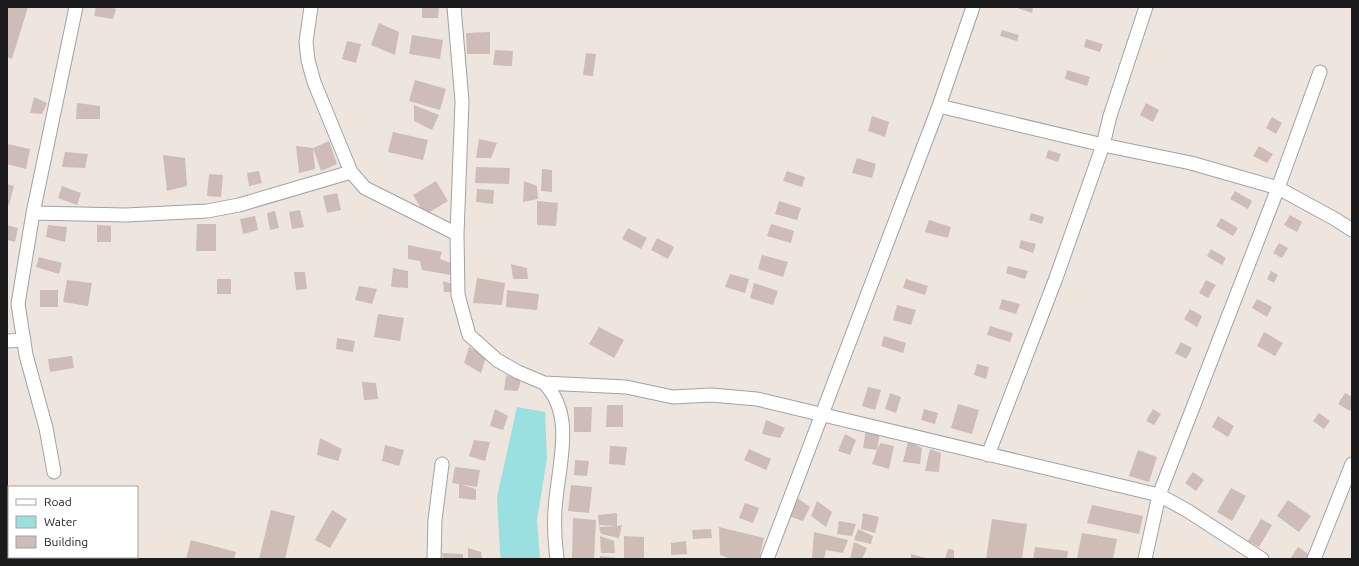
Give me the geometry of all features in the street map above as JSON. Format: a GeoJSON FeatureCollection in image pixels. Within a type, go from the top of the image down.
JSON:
{"type":"FeatureCollection","features":[{"type":"Feature","properties":{"kind":"street"},"geometry":{"type":"LineString","coordinates":[[54,472],[46,428],[26,355],[18,304],[33,213],[76,7]]}},
{"type":"Feature","properties":{"kind":"street"},"geometry":{"type":"LineString","coordinates":[[311,7],[306,42],[308,60],[314,82],[351,172],[366,188],[457,234]]}},
{"type":"Feature","properties":{"kind":"street"},"geometry":{"type":"LineString","coordinates":[[454,7],[462,101],[457,234],[458,295],[469,335],[497,360],[518,372],[544,382],[626,387],[673,397],[734,396],[757,399],[1159,495],[1188,511],[1262,559]]}},
{"type":"Feature","properties":{"kind":"street"},"geometry":{"type":"LineString","coordinates":[[767,559],[794,483],[823,415],[939,106],[973,7]]}},
{"type":"Feature","properties":{"kind":"street"},"geometry":{"type":"LineString","coordinates":[[988,455],[1056,278],[1103,145],[1110,116],[1146,7]]}},
{"type":"Feature","properties":{"kind":"street"},"geometry":{"type":"LineString","coordinates":[[1145,559],[1159,495],[1278,188],[1320,72]]}},
{"type":"Feature","properties":{"kind":"street"},"geometry":{"type":"LineString","coordinates":[[939,106],[1103,145],[1190,163],[1278,188],[1352,230]]}},
{"type":"Feature","properties":{"kind":"street"},"geometry":{"type":"LineString","coordinates":[[33,213],[126,216],[207,211],[239,205],[351,172]]}},
{"type":"Feature","properties":{"kind":"street"},"geometry":{"type":"LineString","coordinates":[[7,341],[24,340]]}},
{"type":"Feature","properties":{"kind":"street"},"geometry":{"type":"LineString","coordinates":[[544,382],[556,398],[561,424],[561,458],[555,510],[557,559]]}},
{"type":"Feature","properties":{"kind":"street"},"geometry":{"type":"LineString","coordinates":[[434,559],[435,520],[442,464]]}},
{"type":"Feature","properties":{"kind":"street"},"geometry":{"type":"LineString","coordinates":[[1314,559],[1352,464]]}},
{"type":"Feature","properties":{"kind":"water"},"geometry":{"type":"Polygon","coordinates":[[[517,407],[545,412],[547,459],[537,520],[540,559],[501,559],[500,553],[497,497],[517,407]]]}},
{"type":"Feature","properties":{"kind":"building"},"geometry":{"type":"Polygon","coordinates":[[[8,7],[28,7],[12,59],[7,57],[8,7]]]}},
{"type":"Feature","properties":{"kind":"building"},"geometry":{"type":"Polygon","coordinates":[[[96,7],[110,7],[116,9],[113,19],[94,16],[96,7]]]}},
{"type":"Feature","properties":{"kind":"building"},"geometry":{"type":"Polygon","coordinates":[[[422,7],[439,7],[438,18],[422,18],[422,7]]]}},
{"type":"Feature","properties":{"kind":"building"},"geometry":{"type":"Polygon","coordinates":[[[1014,7],[1033,7],[1032,13],[1014,7]]]}},
{"type":"Feature","properties":{"kind":"building"},"geometry":{"type":"Polygon","coordinates":[[[379,23],[399,32],[395,55],[371,45],[379,23]]]}},
{"type":"Feature","properties":{"kind":"building"},"geometry":{"type":"Polygon","coordinates":[[[1002,30],[1019,35],[1017,41],[1000,36],[1002,30]]]}},
{"type":"Feature","properties":{"kind":"building"},"geometry":{"type":"Polygon","coordinates":[[[490,32],[490,54],[467,54],[466,33],[490,32]]]}},
{"type":"Feature","properties":{"kind":"building"},"geometry":{"type":"Polygon","coordinates":[[[412,35],[443,40],[440,59],[409,54],[412,35]]]}},
{"type":"Feature","properties":{"kind":"building"},"geometry":{"type":"Polygon","coordinates":[[[1086,39],[1103,44],[1100,52],[1084,47],[1086,39]]]}},
{"type":"Feature","properties":{"kind":"building"},"geometry":{"type":"Polygon","coordinates":[[[347,41],[361,44],[356,63],[342,59],[347,41]]]}},
{"type":"Feature","properties":{"kind":"building"},"geometry":{"type":"Polygon","coordinates":[[[495,50],[513,51],[512,66],[493,65],[495,50]]]}},
{"type":"Feature","properties":{"kind":"building"},"geometry":{"type":"Polygon","coordinates":[[[586,53],[596,54],[593,76],[583,75],[586,53]]]}},
{"type":"Feature","properties":{"kind":"building"},"geometry":{"type":"Polygon","coordinates":[[[1067,70],[1090,77],[1087,86],[1065,79],[1067,70]]]}},
{"type":"Feature","properties":{"kind":"building"},"geometry":{"type":"Polygon","coordinates":[[[415,80],[446,89],[440,110],[409,101],[415,80]]]}},
{"type":"Feature","properties":{"kind":"building"},"geometry":{"type":"Polygon","coordinates":[[[34,97],[47,103],[42,114],[30,113],[34,97]]]}},
{"type":"Feature","properties":{"kind":"building"},"geometry":{"type":"Polygon","coordinates":[[[77,103],[100,106],[100,119],[76,119],[77,103]]]}},
{"type":"Feature","properties":{"kind":"building"},"geometry":{"type":"Polygon","coordinates":[[[1146,103],[1159,110],[1153,122],[1140,115],[1146,103]]]}},
{"type":"Feature","properties":{"kind":"building"},"geometry":{"type":"Polygon","coordinates":[[[414,105],[439,115],[432,130],[414,121],[414,105]]]}},
{"type":"Feature","properties":{"kind":"building"},"geometry":{"type":"Polygon","coordinates":[[[872,116],[889,122],[885,137],[868,131],[872,116]]]}},
{"type":"Feature","properties":{"kind":"building"},"geometry":{"type":"Polygon","coordinates":[[[1272,117],[1282,123],[1276,134],[1266,128],[1272,117]]]}},
{"type":"Feature","properties":{"kind":"building"},"geometry":{"type":"Polygon","coordinates":[[[393,132],[428,140],[423,160],[388,152],[393,132]]]}},
{"type":"Feature","properties":{"kind":"building"},"geometry":{"type":"Polygon","coordinates":[[[479,139],[497,143],[491,158],[476,158],[479,139]]]}},
{"type":"Feature","properties":{"kind":"building"},"geometry":{"type":"Polygon","coordinates":[[[329,141],[337,164],[321,171],[313,148],[329,141]]]}},
{"type":"Feature","properties":{"kind":"building"},"geometry":{"type":"Polygon","coordinates":[[[7,144],[30,149],[26,169],[7,164],[7,144]]]}},
{"type":"Feature","properties":{"kind":"building"},"geometry":{"type":"Polygon","coordinates":[[[296,146],[313,148],[315,169],[299,173],[296,146]]]}},
{"type":"Feature","properties":{"kind":"building"},"geometry":{"type":"Polygon","coordinates":[[[1259,146],[1273,154],[1267,163],[1253,156],[1259,146]]]}},
{"type":"Feature","properties":{"kind":"building"},"geometry":{"type":"Polygon","coordinates":[[[1048,150],[1061,154],[1058,162],[1046,158],[1048,150]]]}},
{"type":"Feature","properties":{"kind":"building"},"geometry":{"type":"Polygon","coordinates":[[[65,152],[88,154],[85,168],[62,167],[65,152]]]}},
{"type":"Feature","properties":{"kind":"building"},"geometry":{"type":"Polygon","coordinates":[[[163,155],[185,158],[187,186],[167,191],[163,155]]]}},
{"type":"Feature","properties":{"kind":"building"},"geometry":{"type":"Polygon","coordinates":[[[857,158],[876,164],[872,178],[852,173],[857,158]]]}},
{"type":"Feature","properties":{"kind":"building"},"geometry":{"type":"Polygon","coordinates":[[[476,167],[510,168],[509,184],[475,183],[476,167]]]}},
{"type":"Feature","properties":{"kind":"building"},"geometry":{"type":"Polygon","coordinates":[[[542,169],[552,170],[552,192],[541,191],[542,169]]]}},
{"type":"Feature","properties":{"kind":"building"},"geometry":{"type":"Polygon","coordinates":[[[259,171],[262,183],[249,186],[247,173],[259,171]]]}},
{"type":"Feature","properties":{"kind":"building"},"geometry":{"type":"Polygon","coordinates":[[[787,171],[805,177],[802,187],[783,181],[787,171]]]}},
{"type":"Feature","properties":{"kind":"building"},"geometry":{"type":"Polygon","coordinates":[[[209,174],[223,175],[221,197],[207,196],[209,174]]]}},
{"type":"Feature","properties":{"kind":"building"},"geometry":{"type":"Polygon","coordinates":[[[436,181],[448,201],[425,215],[413,195],[436,181]]]}},
{"type":"Feature","properties":{"kind":"building"},"geometry":{"type":"Polygon","coordinates":[[[524,181],[537,186],[538,199],[523,202],[524,181]]]}},
{"type":"Feature","properties":{"kind":"building"},"geometry":{"type":"Polygon","coordinates":[[[7,184],[14,186],[9,205],[7,204],[7,184]]]}},
{"type":"Feature","properties":{"kind":"building"},"geometry":{"type":"Polygon","coordinates":[[[62,186],[81,193],[77,205],[58,198],[62,186]]]}},
{"type":"Feature","properties":{"kind":"building"},"geometry":{"type":"Polygon","coordinates":[[[477,189],[494,190],[493,204],[476,202],[477,189]]]}},
{"type":"Feature","properties":{"kind":"building"},"geometry":{"type":"Polygon","coordinates":[[[1235,191],[1252,201],[1248,209],[1230,199],[1235,191]]]}},
{"type":"Feature","properties":{"kind":"building"},"geometry":{"type":"Polygon","coordinates":[[[337,193],[341,210],[327,213],[323,196],[337,193]]]}},
{"type":"Feature","properties":{"kind":"building"},"geometry":{"type":"Polygon","coordinates":[[[537,201],[558,203],[556,226],[537,225],[537,201]]]}},
{"type":"Feature","properties":{"kind":"building"},"geometry":{"type":"Polygon","coordinates":[[[779,201],[801,208],[797,220],[775,214],[779,201]]]}},
{"type":"Feature","properties":{"kind":"building"},"geometry":{"type":"Polygon","coordinates":[[[300,210],[304,227],[292,229],[289,212],[300,210]]]}},
{"type":"Feature","properties":{"kind":"building"},"geometry":{"type":"Polygon","coordinates":[[[275,211],[279,228],[270,230],[267,213],[275,211]]]}},
{"type":"Feature","properties":{"kind":"building"},"geometry":{"type":"Polygon","coordinates":[[[1031,213],[1044,217],[1042,224],[1029,220],[1031,213]]]}},
{"type":"Feature","properties":{"kind":"building"},"geometry":{"type":"Polygon","coordinates":[[[1290,215],[1302,222],[1297,232],[1284,225],[1290,215]]]}},
{"type":"Feature","properties":{"kind":"building"},"geometry":{"type":"Polygon","coordinates":[[[255,216],[258,230],[243,234],[240,219],[255,216]]]}},
{"type":"Feature","properties":{"kind":"building"},"geometry":{"type":"Polygon","coordinates":[[[1221,218],[1238,228],[1233,236],[1216,226],[1221,218]]]}},
{"type":"Feature","properties":{"kind":"building"},"geometry":{"type":"Polygon","coordinates":[[[929,220],[951,227],[948,238],[925,232],[929,220]]]}},
{"type":"Feature","properties":{"kind":"building"},"geometry":{"type":"Polygon","coordinates":[[[197,224],[216,224],[216,251],[196,251],[197,224]]]}},
{"type":"Feature","properties":{"kind":"building"},"geometry":{"type":"Polygon","coordinates":[[[771,224],[794,231],[791,243],[767,236],[771,224]]]}},
{"type":"Feature","properties":{"kind":"building"},"geometry":{"type":"Polygon","coordinates":[[[7,225],[18,228],[15,242],[7,240],[7,225]]]}},
{"type":"Feature","properties":{"kind":"building"},"geometry":{"type":"Polygon","coordinates":[[[48,225],[67,227],[65,242],[46,237],[48,225]]]}},
{"type":"Feature","properties":{"kind":"building"},"geometry":{"type":"Polygon","coordinates":[[[97,225],[111,226],[111,242],[97,242],[97,225]]]}},
{"type":"Feature","properties":{"kind":"building"},"geometry":{"type":"Polygon","coordinates":[[[628,228],[647,238],[641,249],[622,239],[628,228]]]}},
{"type":"Feature","properties":{"kind":"building"},"geometry":{"type":"Polygon","coordinates":[[[657,238],[674,247],[668,259],[651,250],[657,238]]]}},
{"type":"Feature","properties":{"kind":"building"},"geometry":{"type":"Polygon","coordinates":[[[1021,240],[1036,244],[1033,253],[1019,248],[1021,240]]]}},
{"type":"Feature","properties":{"kind":"building"},"geometry":{"type":"Polygon","coordinates":[[[1279,243],[1288,248],[1282,258],[1273,253],[1279,243]]]}},
{"type":"Feature","properties":{"kind":"building"},"geometry":{"type":"Polygon","coordinates":[[[408,245],[442,252],[440,259],[451,263],[451,275],[422,270],[420,261],[408,259],[408,245]]]}},
{"type":"Feature","properties":{"kind":"building"},"geometry":{"type":"Polygon","coordinates":[[[1211,249],[1226,258],[1222,265],[1207,256],[1211,249]]]}},
{"type":"Feature","properties":{"kind":"building"},"geometry":{"type":"Polygon","coordinates":[[[762,255],[788,262],[783,277],[758,269],[762,255]]]}},
{"type":"Feature","properties":{"kind":"building"},"geometry":{"type":"Polygon","coordinates":[[[39,257],[62,263],[59,274],[36,267],[39,257]]]}},
{"type":"Feature","properties":{"kind":"building"},"geometry":{"type":"Polygon","coordinates":[[[511,264],[527,268],[528,279],[513,279],[511,264]]]}},
{"type":"Feature","properties":{"kind":"building"},"geometry":{"type":"Polygon","coordinates":[[[1008,266],[1028,271],[1025,279],[1006,273],[1008,266]]]}},
{"type":"Feature","properties":{"kind":"building"},"geometry":{"type":"Polygon","coordinates":[[[393,268],[408,271],[408,288],[391,287],[393,268]]]}},
{"type":"Feature","properties":{"kind":"building"},"geometry":{"type":"Polygon","coordinates":[[[1271,271],[1278,275],[1274,283],[1267,279],[1271,271]]]}},
{"type":"Feature","properties":{"kind":"building"},"geometry":{"type":"Polygon","coordinates":[[[294,272],[305,272],[307,289],[296,290],[294,272]]]}},
{"type":"Feature","properties":{"kind":"building"},"geometry":{"type":"Polygon","coordinates":[[[730,274],[749,279],[745,293],[725,287],[730,274]]]}},
{"type":"Feature","properties":{"kind":"building"},"geometry":{"type":"Polygon","coordinates":[[[477,278],[505,283],[502,305],[473,303],[477,278]]]}},
{"type":"Feature","properties":{"kind":"building"},"geometry":{"type":"Polygon","coordinates":[[[217,279],[231,279],[231,294],[217,294],[217,279]]]}},
{"type":"Feature","properties":{"kind":"building"},"geometry":{"type":"Polygon","coordinates":[[[906,279],[928,286],[925,295],[903,288],[906,279]]]}},
{"type":"Feature","properties":{"kind":"building"},"geometry":{"type":"Polygon","coordinates":[[[67,280],[92,283],[88,306],[63,302],[67,280]]]}},
{"type":"Feature","properties":{"kind":"building"},"geometry":{"type":"Polygon","coordinates":[[[1206,280],[1216,285],[1208,298],[1199,293],[1206,280]]]}},
{"type":"Feature","properties":{"kind":"building"},"geometry":{"type":"Polygon","coordinates":[[[443,281],[452,284],[452,292],[444,292],[443,281]]]}},
{"type":"Feature","properties":{"kind":"building"},"geometry":{"type":"Polygon","coordinates":[[[754,283],[778,291],[773,305],[750,298],[754,283]]]}},
{"type":"Feature","properties":{"kind":"building"},"geometry":{"type":"Polygon","coordinates":[[[359,286],[377,289],[372,304],[355,300],[359,286]]]}},
{"type":"Feature","properties":{"kind":"building"},"geometry":{"type":"Polygon","coordinates":[[[40,290],[58,290],[58,307],[40,307],[40,290]]]}},
{"type":"Feature","properties":{"kind":"building"},"geometry":{"type":"Polygon","coordinates":[[[507,290],[539,294],[537,310],[506,307],[507,290]]]}},
{"type":"Feature","properties":{"kind":"building"},"geometry":{"type":"Polygon","coordinates":[[[1002,299],[1020,304],[1016,314],[999,309],[1002,299]]]}},
{"type":"Feature","properties":{"kind":"building"},"geometry":{"type":"Polygon","coordinates":[[[1257,299],[1272,307],[1267,317],[1252,308],[1257,299]]]}},
{"type":"Feature","properties":{"kind":"building"},"geometry":{"type":"Polygon","coordinates":[[[897,305],[916,310],[911,325],[893,320],[897,305]]]}},
{"type":"Feature","properties":{"kind":"building"},"geometry":{"type":"Polygon","coordinates":[[[1190,309],[1202,316],[1197,327],[1184,319],[1190,309]]]}},
{"type":"Feature","properties":{"kind":"building"},"geometry":{"type":"Polygon","coordinates":[[[378,314],[404,318],[400,341],[374,337],[378,314]]]}},
{"type":"Feature","properties":{"kind":"building"},"geometry":{"type":"Polygon","coordinates":[[[990,326],[1013,333],[1010,342],[987,335],[990,326]]]}},
{"type":"Feature","properties":{"kind":"building"},"geometry":{"type":"Polygon","coordinates":[[[599,327],[624,340],[614,358],[589,344],[599,327]]]}},
{"type":"Feature","properties":{"kind":"building"},"geometry":{"type":"Polygon","coordinates":[[[1264,332],[1283,343],[1275,356],[1257,346],[1264,332]]]}},
{"type":"Feature","properties":{"kind":"building"},"geometry":{"type":"Polygon","coordinates":[[[884,336],[906,343],[903,353],[881,346],[884,336]]]}},
{"type":"Feature","properties":{"kind":"building"},"geometry":{"type":"Polygon","coordinates":[[[337,338],[355,341],[353,352],[336,349],[337,338]]]}},
{"type":"Feature","properties":{"kind":"building"},"geometry":{"type":"Polygon","coordinates":[[[1181,342],[1192,348],[1186,359],[1175,353],[1181,342]]]}},
{"type":"Feature","properties":{"kind":"building"},"geometry":{"type":"Polygon","coordinates":[[[469,347],[486,357],[481,373],[464,363],[469,347]]]}},
{"type":"Feature","properties":{"kind":"building"},"geometry":{"type":"Polygon","coordinates":[[[72,356],[74,368],[50,372],[48,359],[72,356]]]}},
{"type":"Feature","properties":{"kind":"building"},"geometry":{"type":"Polygon","coordinates":[[[977,364],[989,367],[986,379],[974,375],[977,364]]]}},
{"type":"Feature","properties":{"kind":"building"},"geometry":{"type":"Polygon","coordinates":[[[506,375],[521,380],[518,391],[504,390],[506,375]]]}},
{"type":"Feature","properties":{"kind":"building"},"geometry":{"type":"Polygon","coordinates":[[[362,382],[376,383],[378,399],[364,400],[362,382]]]}},
{"type":"Feature","properties":{"kind":"building"},"geometry":{"type":"Polygon","coordinates":[[[868,387],[881,390],[875,410],[862,406],[868,387]]]}},
{"type":"Feature","properties":{"kind":"building"},"geometry":{"type":"Polygon","coordinates":[[[890,393],[901,397],[896,413],[885,409],[890,393]]]}},
{"type":"Feature","properties":{"kind":"building"},"geometry":{"type":"Polygon","coordinates":[[[1345,393],[1352,397],[1352,407],[1350,411],[1338,404],[1345,393]]]}},
{"type":"Feature","properties":{"kind":"building"},"geometry":{"type":"Polygon","coordinates":[[[958,404],[979,410],[972,434],[951,428],[958,404]]]}},
{"type":"Feature","properties":{"kind":"building"},"geometry":{"type":"Polygon","coordinates":[[[607,405],[623,405],[623,427],[606,427],[607,405]]]}},
{"type":"Feature","properties":{"kind":"building"},"geometry":{"type":"Polygon","coordinates":[[[574,407],[592,407],[591,432],[574,432],[574,407]]]}},
{"type":"Feature","properties":{"kind":"building"},"geometry":{"type":"Polygon","coordinates":[[[495,409],[508,416],[503,430],[490,426],[495,409]]]}},
{"type":"Feature","properties":{"kind":"building"},"geometry":{"type":"Polygon","coordinates":[[[924,409],[938,413],[935,424],[921,420],[924,409]]]}},
{"type":"Feature","properties":{"kind":"building"},"geometry":{"type":"Polygon","coordinates":[[[1153,409],[1161,414],[1154,425],[1146,421],[1153,409]]]}},
{"type":"Feature","properties":{"kind":"building"},"geometry":{"type":"Polygon","coordinates":[[[1319,413],[1330,421],[1324,429],[1313,421],[1319,413]]]}},
{"type":"Feature","properties":{"kind":"building"},"geometry":{"type":"Polygon","coordinates":[[[1218,416],[1234,426],[1228,437],[1212,427],[1218,416]]]}},
{"type":"Feature","properties":{"kind":"building"},"geometry":{"type":"Polygon","coordinates":[[[766,420],[785,428],[780,438],[762,434],[766,420]]]}},
{"type":"Feature","properties":{"kind":"building"},"geometry":{"type":"Polygon","coordinates":[[[866,430],[880,433],[877,450],[863,448],[866,430]]]}},
{"type":"Feature","properties":{"kind":"building"},"geometry":{"type":"Polygon","coordinates":[[[845,434],[856,440],[850,455],[838,451],[845,434]]]}},
{"type":"Feature","properties":{"kind":"building"},"geometry":{"type":"Polygon","coordinates":[[[320,438],[342,449],[338,461],[317,455],[320,438]]]}},
{"type":"Feature","properties":{"kind":"building"},"geometry":{"type":"Polygon","coordinates":[[[474,440],[490,442],[485,461],[469,456],[474,440]]]}},
{"type":"Feature","properties":{"kind":"building"},"geometry":{"type":"Polygon","coordinates":[[[908,441],[922,448],[920,464],[903,462],[908,441]]]}},
{"type":"Feature","properties":{"kind":"building"},"geometry":{"type":"Polygon","coordinates":[[[880,443],[894,446],[889,469],[872,464],[880,443]]]}},
{"type":"Feature","properties":{"kind":"building"},"geometry":{"type":"Polygon","coordinates":[[[385,445],[404,450],[399,466],[382,461],[385,445]]]}},
{"type":"Feature","properties":{"kind":"building"},"geometry":{"type":"Polygon","coordinates":[[[610,446],[627,447],[625,465],[609,464],[610,446]]]}},
{"type":"Feature","properties":{"kind":"building"},"geometry":{"type":"Polygon","coordinates":[[[749,449],[771,459],[766,470],[744,460],[749,449]]]}},
{"type":"Feature","properties":{"kind":"building"},"geometry":{"type":"Polygon","coordinates":[[[930,449],[941,453],[939,472],[925,471],[930,449]]]}},
{"type":"Feature","properties":{"kind":"building"},"geometry":{"type":"Polygon","coordinates":[[[1138,450],[1157,457],[1149,482],[1129,476],[1138,450]]]}},
{"type":"Feature","properties":{"kind":"building"},"geometry":{"type":"Polygon","coordinates":[[[575,460],[589,461],[587,476],[574,475],[575,460]]]}},
{"type":"Feature","properties":{"kind":"building"},"geometry":{"type":"Polygon","coordinates":[[[455,467],[480,470],[477,487],[452,483],[455,467]]]}},
{"type":"Feature","properties":{"kind":"building"},"geometry":{"type":"Polygon","coordinates":[[[1193,472],[1204,480],[1196,491],[1185,483],[1193,472]]]}},
{"type":"Feature","properties":{"kind":"building"},"geometry":{"type":"Polygon","coordinates":[[[459,484],[476,489],[476,500],[459,498],[459,484]]]}},
{"type":"Feature","properties":{"kind":"building"},"geometry":{"type":"Polygon","coordinates":[[[571,485],[592,487],[589,513],[568,511],[571,485]]]}},
{"type":"Feature","properties":{"kind":"building"},"geometry":{"type":"Polygon","coordinates":[[[1231,488],[1246,496],[1232,521],[1217,512],[1231,488]]]}},
{"type":"Feature","properties":{"kind":"building"},"geometry":{"type":"Polygon","coordinates":[[[796,497],[810,507],[803,521],[788,516],[796,497]]]}},
{"type":"Feature","properties":{"kind":"building"},"geometry":{"type":"Polygon","coordinates":[[[1288,500],[1311,516],[1299,532],[1277,516],[1288,500]]]}},
{"type":"Feature","properties":{"kind":"building"},"geometry":{"type":"Polygon","coordinates":[[[817,501],[832,512],[826,527],[811,516],[817,501]]]}},
{"type":"Feature","properties":{"kind":"building"},"geometry":{"type":"Polygon","coordinates":[[[745,503],[759,508],[753,523],[739,518],[745,503]]]}},
{"type":"Feature","properties":{"kind":"building"},"geometry":{"type":"Polygon","coordinates":[[[1092,505],[1143,516],[1139,534],[1087,523],[1092,505]]]}},
{"type":"Feature","properties":{"kind":"building"},"geometry":{"type":"Polygon","coordinates":[[[271,510],[295,516],[285,559],[259,559],[271,510]]]}},
{"type":"Feature","properties":{"kind":"building"},"geometry":{"type":"Polygon","coordinates":[[[332,510],[347,519],[330,548],[315,540],[332,510]]]}},
{"type":"Feature","properties":{"kind":"building"},"geometry":{"type":"Polygon","coordinates":[[[617,513],[617,526],[600,525],[599,527],[598,515],[617,513]]]}},
{"type":"Feature","properties":{"kind":"building"},"geometry":{"type":"Polygon","coordinates":[[[863,513],[879,517],[875,533],[861,529],[863,513]]]}},
{"type":"Feature","properties":{"kind":"building"},"geometry":{"type":"Polygon","coordinates":[[[573,518],[596,520],[594,559],[572,559],[573,518]]]}},
{"type":"Feature","properties":{"kind":"building"},"geometry":{"type":"Polygon","coordinates":[[[992,519],[1027,524],[1022,559],[986,559],[992,519]]]}},
{"type":"Feature","properties":{"kind":"building"},"geometry":{"type":"Polygon","coordinates":[[[1261,519],[1272,525],[1259,547],[1248,541],[1261,519]]]}},
{"type":"Feature","properties":{"kind":"building"},"geometry":{"type":"Polygon","coordinates":[[[839,521],[856,524],[852,536],[837,534],[839,521]]]}},
{"type":"Feature","properties":{"kind":"building"},"geometry":{"type":"Polygon","coordinates":[[[622,525],[619,538],[601,534],[599,527],[622,525]]]}},
{"type":"Feature","properties":{"kind":"building"},"geometry":{"type":"Polygon","coordinates":[[[719,527],[764,538],[759,559],[731,559],[720,555],[719,527]]]}},
{"type":"Feature","properties":{"kind":"building"},"geometry":{"type":"Polygon","coordinates":[[[711,529],[712,538],[693,539],[692,530],[711,529]]]}},
{"type":"Feature","properties":{"kind":"building"},"geometry":{"type":"Polygon","coordinates":[[[858,529],[873,536],[871,544],[854,540],[858,529]]]}},
{"type":"Feature","properties":{"kind":"building"},"geometry":{"type":"Polygon","coordinates":[[[814,532],[848,540],[843,553],[826,550],[824,559],[812,559],[814,532]]]}},
{"type":"Feature","properties":{"kind":"building"},"geometry":{"type":"Polygon","coordinates":[[[1082,533],[1117,539],[1113,559],[1077,558],[1082,533]]]}},
{"type":"Feature","properties":{"kind":"building"},"geometry":{"type":"Polygon","coordinates":[[[600,536],[614,541],[615,553],[601,553],[600,536]]]}},
{"type":"Feature","properties":{"kind":"building"},"geometry":{"type":"Polygon","coordinates":[[[624,536],[644,537],[644,559],[624,559],[624,536]]]}},
{"type":"Feature","properties":{"kind":"building"},"geometry":{"type":"Polygon","coordinates":[[[191,540],[236,552],[234,559],[186,559],[191,540]]]}},
{"type":"Feature","properties":{"kind":"building"},"geometry":{"type":"Polygon","coordinates":[[[686,541],[687,554],[671,555],[671,543],[686,541]]]}},
{"type":"Feature","properties":{"kind":"building"},"geometry":{"type":"Polygon","coordinates":[[[854,542],[867,548],[862,559],[850,559],[854,542]]]}},
{"type":"Feature","properties":{"kind":"building"},"geometry":{"type":"Polygon","coordinates":[[[1035,547],[1068,551],[1067,559],[1033,559],[1035,547]]]}},
{"type":"Feature","properties":{"kind":"building"},"geometry":{"type":"Polygon","coordinates":[[[1298,547],[1310,555],[1307,559],[1290,559],[1298,547]]]}},
{"type":"Feature","properties":{"kind":"building"},"geometry":{"type":"Polygon","coordinates":[[[468,548],[481,552],[482,559],[468,559],[468,548]]]}},
{"type":"Feature","properties":{"kind":"building"},"geometry":{"type":"Polygon","coordinates":[[[948,549],[954,550],[954,559],[945,559],[948,549]]]}},
{"type":"Feature","properties":{"kind":"building"},"geometry":{"type":"Polygon","coordinates":[[[442,553],[463,554],[463,559],[443,559],[442,553]]]}},
{"type":"Feature","properties":{"kind":"building"},"geometry":{"type":"Polygon","coordinates":[[[911,554],[926,558],[911,559],[911,554]]]}},
{"type":"Feature","properties":{"kind":"building"},"geometry":{"type":"Polygon","coordinates":[[[600,556],[618,558],[618,559],[600,559],[600,556]]]}}]}
